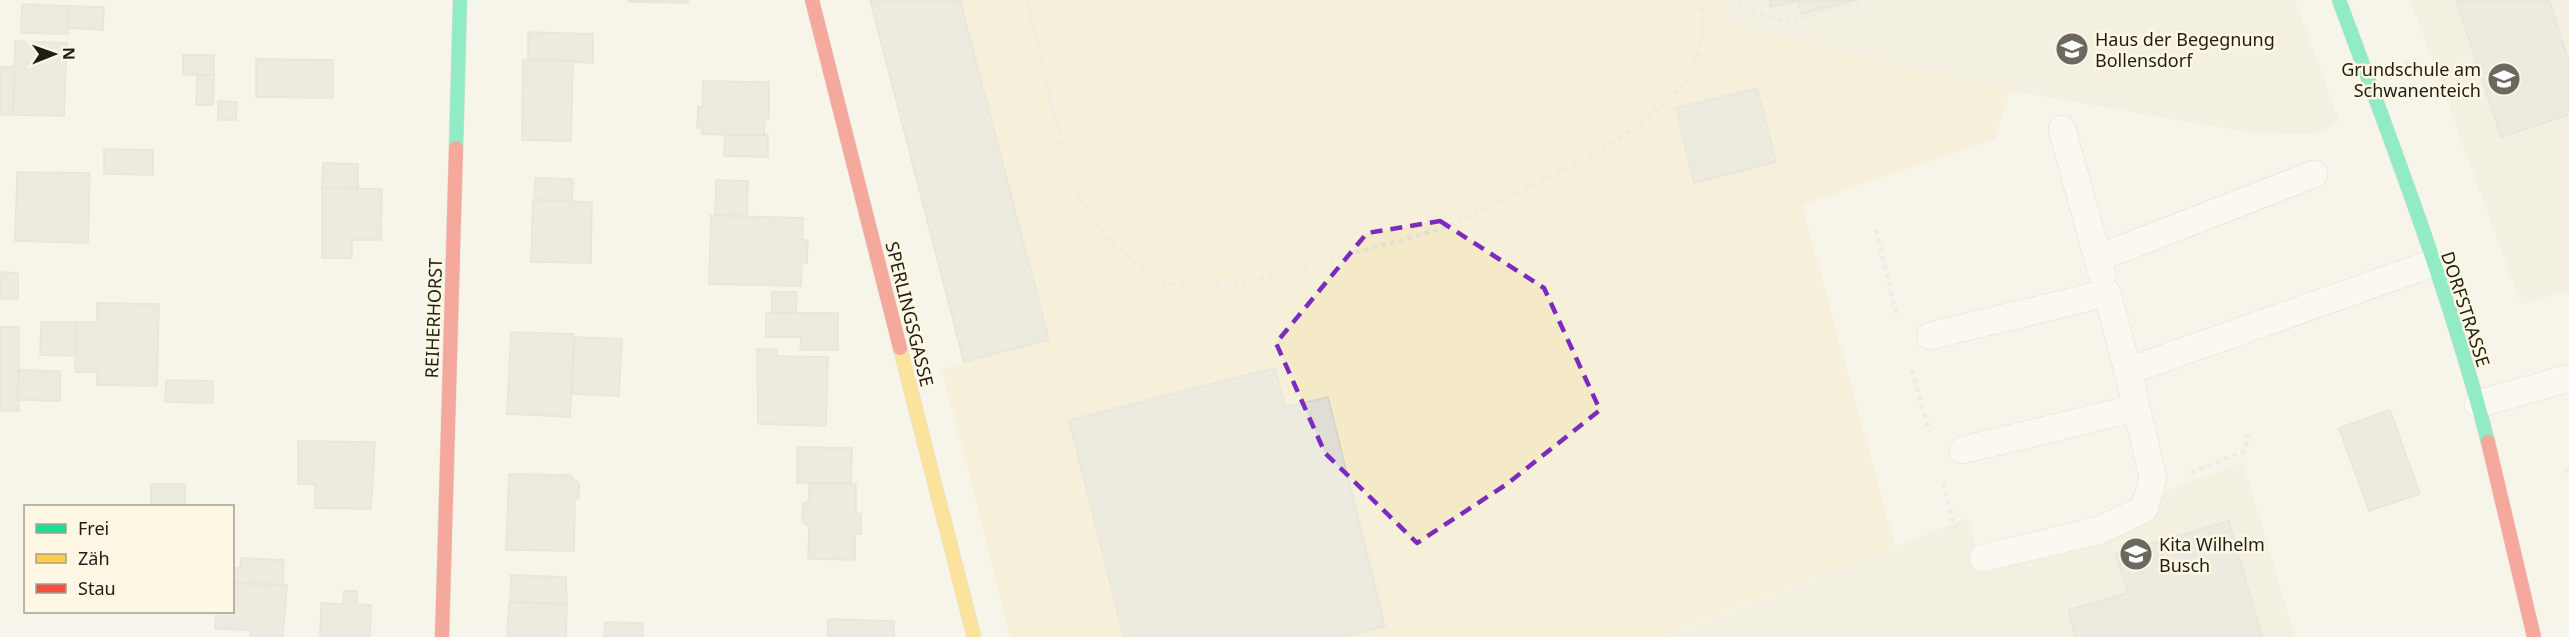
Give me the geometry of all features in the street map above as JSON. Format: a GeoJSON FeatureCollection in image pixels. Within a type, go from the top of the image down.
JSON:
{"type":"FeatureCollection","features":[{"type":"Feature","properties":{"kind":"street","name":"REIHERHORST"},"geometry":{"type":"LineString","coordinates":[[442,637],[460,0]]}},
{"type":"Feature","properties":{"kind":"street","name":"SPERLINGSGASSE"},"geometry":{"type":"LineString","coordinates":[[812,0],[974,637]]}},
{"type":"Feature","properties":{"kind":"street","name":"DORFSTRASSE"},"geometry":{"type":"LineString","coordinates":[[2339,0],[2433,262],[2478,404],[2534,637]]}},
{"type":"Feature","properties":{"kind":"lane"},"geometry":{"type":"LineString","coordinates":[[1983,558],[2100,530],[2144,509],[2153,478],[2128,371],[2062,129]]}},
{"type":"Feature","properties":{"kind":"lane"},"geometry":{"type":"LineString","coordinates":[[2098,258],[2314,174]]}},
{"type":"Feature","properties":{"kind":"lane"},"geometry":{"type":"LineString","coordinates":[[2128,371],[2433,262]]}},
{"type":"Feature","properties":{"kind":"lane"},"geometry":{"type":"LineString","coordinates":[[1930,336],[2107,293]]}},
{"type":"Feature","properties":{"kind":"lane"},"geometry":{"type":"LineString","coordinates":[[2478,404],[2569,378]]}},
{"type":"Feature","properties":{"kind":"lane"},"geometry":{"type":"LineString","coordinates":[[1963,450],[2136,408]]}},
{"type":"Feature","properties":{"kind":"path"},"geometry":{"type":"LineString","coordinates":[[1027,0],[1064,154],[1080,199],[1107,238],[1136,263],[1166,283],[1195,288],[1250,282],[1448,226],[1587,159],[1642,123],[1686,82],[1699,53],[1703,31],[1699,0]]}},
{"type":"Feature","properties":{"kind":"path"},"geometry":{"type":"LineString","coordinates":[[1740,0],[1742,8],[1786,22],[1867,0]]}},
{"type":"Feature","properties":{"kind":"path"},"geometry":{"type":"LineString","coordinates":[[1876,230],[1898,320]]}},
{"type":"Feature","properties":{"kind":"path"},"geometry":{"type":"LineString","coordinates":[[1909,362],[1931,440]]}},
{"type":"Feature","properties":{"kind":"path"},"geometry":{"type":"LineString","coordinates":[[2566,473],[2569,465]]}},
{"type":"Feature","properties":{"kind":"path"},"geometry":{"type":"LineString","coordinates":[[1940,474],[1958,539]]}},
{"type":"Feature","properties":{"kind":"highlighted area"},"geometry":{"type":"Polygon","coordinates":[[[1440,221],[1544,288],[1600,410],[1507,484],[1417,543],[1325,453],[1276,343],[1367,233],[1440,221]]]}},
{"type":"Feature","properties":{"kind":"shaded area"},"geometry":{"type":"Polygon","coordinates":[[[870,0],[1722,0],[1729,25],[2010,91],[1995,139],[1802,205],[1895,546],[1661,637],[1010,637],[942,369],[963,363],[870,0]]]}},
{"type":"Feature","properties":{"kind":"shaded area","name":"Haus der Begegnung Bollensdorf"},"geometry":{"type":"Polygon","coordinates":[[[1722,0],[2295,0],[2339,120],[2316,134],[2252,133],[2010,91],[1728,25],[1722,0]]]}},
{"type":"Feature","properties":{"kind":"shaded area","name":"Grundschule am Schwanenteich"},"geometry":{"type":"Polygon","coordinates":[[[2410,0],[2569,0],[2569,291],[2521,304],[2410,0]]]}},
{"type":"Feature","properties":{"kind":"shaded area","name":"Kita Wilhelm Busch"},"geometry":{"type":"Polygon","coordinates":[[[2243,462],[2295,637],[1663,637],[1967,518],[1981,561],[2243,462]]]}},
{"type":"Feature","properties":{"kind":"building"},"geometry":{"type":"Polygon","coordinates":[[[628,0],[688,0],[688,3],[628,2],[628,0]]]}},
{"type":"Feature","properties":{"kind":"building"},"geometry":{"type":"Polygon","coordinates":[[[870,0],[960,0],[1049,340],[964,362],[870,0]]]}},
{"type":"Feature","properties":{"kind":"building"},"geometry":{"type":"Polygon","coordinates":[[[1769,0],[1855,0],[1801,14],[1798,1],[1771,7],[1769,0]]]}},
{"type":"Feature","properties":{"kind":"building"},"geometry":{"type":"Polygon","coordinates":[[[2456,0],[2549,0],[2569,62],[2569,115],[2501,137],[2456,0]]]}},
{"type":"Feature","properties":{"kind":"building"},"geometry":{"type":"Polygon","coordinates":[[[22,4],[68,6],[68,34],[21,33],[22,4]]]}},
{"type":"Feature","properties":{"kind":"building"},"geometry":{"type":"Polygon","coordinates":[[[68,6],[104,7],[103,30],[68,28],[68,6]]]}},
{"type":"Feature","properties":{"kind":"building"},"geometry":{"type":"Polygon","coordinates":[[[528,32],[593,34],[593,63],[528,60],[528,32]]]}},
{"type":"Feature","properties":{"kind":"building"},"geometry":{"type":"Polygon","coordinates":[[[15,41],[67,43],[64,116],[13,115],[15,41]]]}},
{"type":"Feature","properties":{"kind":"building"},"geometry":{"type":"Polygon","coordinates":[[[183,55],[214,55],[214,75],[183,75],[183,55]]]}},
{"type":"Feature","properties":{"kind":"building"},"geometry":{"type":"Polygon","coordinates":[[[256,59],[333,60],[333,98],[256,97],[256,59]]]}},
{"type":"Feature","properties":{"kind":"building"},"geometry":{"type":"Polygon","coordinates":[[[523,60],[573,61],[571,141],[522,140],[523,60]]]}},
{"type":"Feature","properties":{"kind":"building"},"geometry":{"type":"Polygon","coordinates":[[[0,67],[14,67],[13,115],[0,115],[0,67]]]}},
{"type":"Feature","properties":{"kind":"building"},"geometry":{"type":"Polygon","coordinates":[[[197,75],[214,75],[213,105],[196,105],[197,75]]]}},
{"type":"Feature","properties":{"kind":"building"},"geometry":{"type":"Polygon","coordinates":[[[703,81],[769,82],[769,118],[765,117],[764,136],[702,134],[702,128],[697,128],[698,107],[702,107],[703,81]]]}},
{"type":"Feature","properties":{"kind":"building"},"geometry":{"type":"Polygon","coordinates":[[[1757,88],[1776,162],[1694,183],[1676,108],[1757,88]]]}},
{"type":"Feature","properties":{"kind":"building"},"geometry":{"type":"Polygon","coordinates":[[[218,101],[237,102],[236,120],[218,120],[218,101]]]}},
{"type":"Feature","properties":{"kind":"building"},"geometry":{"type":"Polygon","coordinates":[[[725,135],[768,135],[768,157],[724,156],[725,135]]]}},
{"type":"Feature","properties":{"kind":"building"},"geometry":{"type":"Polygon","coordinates":[[[104,149],[153,150],[153,175],[104,174],[104,149]]]}},
{"type":"Feature","properties":{"kind":"building"},"geometry":{"type":"Polygon","coordinates":[[[323,163],[358,164],[358,188],[322,188],[323,163]]]}},
{"type":"Feature","properties":{"kind":"building"},"geometry":{"type":"Polygon","coordinates":[[[17,172],[90,173],[88,243],[15,241],[17,172]]]}},
{"type":"Feature","properties":{"kind":"building"},"geometry":{"type":"Polygon","coordinates":[[[535,178],[573,179],[572,202],[534,201],[535,178]]]}},
{"type":"Feature","properties":{"kind":"building"},"geometry":{"type":"Polygon","coordinates":[[[716,180],[748,181],[747,216],[715,216],[716,180]]]}},
{"type":"Feature","properties":{"kind":"building"},"geometry":{"type":"Polygon","coordinates":[[[322,188],[382,189],[381,240],[352,240],[352,258],[322,258],[322,188]]]}},
{"type":"Feature","properties":{"kind":"building"},"geometry":{"type":"Polygon","coordinates":[[[533,200],[592,202],[591,263],[531,262],[533,200]]]}},
{"type":"Feature","properties":{"kind":"building"},"geometry":{"type":"Polygon","coordinates":[[[711,215],[803,218],[803,240],[808,240],[807,263],[802,262],[801,286],[709,284],[711,215]]]}},
{"type":"Feature","properties":{"kind":"building"},"geometry":{"type":"Polygon","coordinates":[[[0,272],[18,273],[18,299],[0,299],[0,272]]]}},
{"type":"Feature","properties":{"kind":"building"},"geometry":{"type":"Polygon","coordinates":[[[772,292],[797,292],[796,313],[772,313],[772,292]]]}},
{"type":"Feature","properties":{"kind":"building"},"geometry":{"type":"Polygon","coordinates":[[[97,303],[159,304],[157,386],[97,385],[97,372],[75,372],[76,322],[97,322],[97,303]]]}},
{"type":"Feature","properties":{"kind":"building"},"geometry":{"type":"Polygon","coordinates":[[[766,313],[838,313],[838,350],[800,350],[801,337],[766,337],[766,313]]]}},
{"type":"Feature","properties":{"kind":"building"},"geometry":{"type":"Polygon","coordinates":[[[41,322],[76,322],[76,356],[40,355],[41,322]]]}},
{"type":"Feature","properties":{"kind":"building"},"geometry":{"type":"Polygon","coordinates":[[[0,327],[19,327],[19,411],[0,411],[0,327]]]}},
{"type":"Feature","properties":{"kind":"building"},"geometry":{"type":"Polygon","coordinates":[[[511,332],[574,334],[570,417],[507,414],[511,332]]]}},
{"type":"Feature","properties":{"kind":"building"},"geometry":{"type":"Polygon","coordinates":[[[574,337],[622,339],[619,396],[572,394],[574,337]]]}},
{"type":"Feature","properties":{"kind":"building"},"geometry":{"type":"Polygon","coordinates":[[[757,349],[777,349],[777,356],[828,357],[826,426],[758,424],[757,349]]]}},
{"type":"Feature","properties":{"kind":"building"},"geometry":{"type":"Polygon","coordinates":[[[1275,368],[1285,407],[1328,397],[1385,626],[1345,637],[1124,637],[1069,420],[1275,368]]]}},
{"type":"Feature","properties":{"kind":"building"},"geometry":{"type":"Polygon","coordinates":[[[19,370],[60,371],[60,401],[18,400],[19,370]]]}},
{"type":"Feature","properties":{"kind":"building"},"geometry":{"type":"Polygon","coordinates":[[[166,380],[213,381],[213,403],[165,402],[166,380]]]}},
{"type":"Feature","properties":{"kind":"building"},"geometry":{"type":"Polygon","coordinates":[[[2390,410],[2420,494],[2369,511],[2339,428],[2390,410]]]}},
{"type":"Feature","properties":{"kind":"building"},"geometry":{"type":"Polygon","coordinates":[[[298,441],[375,442],[371,509],[315,508],[315,484],[298,484],[298,441]]]}},
{"type":"Feature","properties":{"kind":"building"},"geometry":{"type":"Polygon","coordinates":[[[797,447],[852,448],[851,483],[797,483],[797,447]]]}},
{"type":"Feature","properties":{"kind":"building"},"geometry":{"type":"Polygon","coordinates":[[[509,474],[570,475],[579,484],[579,497],[575,500],[574,551],[506,550],[509,474]]]}},
{"type":"Feature","properties":{"kind":"building"},"geometry":{"type":"Polygon","coordinates":[[[809,483],[856,484],[856,513],[861,514],[861,534],[855,534],[855,560],[808,559],[809,527],[802,522],[803,504],[809,500],[809,483]]]}},
{"type":"Feature","properties":{"kind":"building"},"geometry":{"type":"Polygon","coordinates":[[[151,484],[185,484],[185,505],[151,505],[151,484]]]}},
{"type":"Feature","properties":{"kind":"building"},"geometry":{"type":"Polygon","coordinates":[[[2229,521],[2262,637],[2075,637],[2068,610],[2128,593],[2116,554],[2229,521]]]}},
{"type":"Feature","properties":{"kind":"building"},"geometry":{"type":"Polygon","coordinates":[[[241,558],[284,560],[283,585],[234,583],[234,567],[240,568],[241,558]]]}},
{"type":"Feature","properties":{"kind":"building"},"geometry":{"type":"Polygon","coordinates":[[[511,575],[566,577],[567,604],[510,602],[511,575]]]}},
{"type":"Feature","properties":{"kind":"building"},"geometry":{"type":"Polygon","coordinates":[[[234,583],[287,585],[283,637],[250,637],[251,630],[215,629],[216,613],[234,613],[234,583]]]}},
{"type":"Feature","properties":{"kind":"building"},"geometry":{"type":"Polygon","coordinates":[[[344,591],[357,591],[357,604],[371,605],[370,637],[320,637],[321,603],[343,604],[344,591]]]}},
{"type":"Feature","properties":{"kind":"building"},"geometry":{"type":"Polygon","coordinates":[[[509,602],[567,604],[566,637],[507,637],[509,602]]]}},
{"type":"Feature","properties":{"kind":"building"},"geometry":{"type":"Polygon","coordinates":[[[828,619],[894,621],[894,637],[828,637],[828,619]]]}},
{"type":"Feature","properties":{"kind":"building"},"geometry":{"type":"Polygon","coordinates":[[[605,622],[643,623],[643,637],[604,637],[605,622]]]}},
{"type":"Feature","properties":{"kind":"traffic: fast"},"geometry":{"type":"LineString","coordinates":[[456,148],[460,0]]}},
{"type":"Feature","properties":{"kind":"traffic: fast"},"geometry":{"type":"LineString","coordinates":[[2339,0],[2438,274],[2488,442]]}},
{"type":"Feature","properties":{"kind":"traffic: slow"},"geometry":{"type":"LineString","coordinates":[[900,348],[974,637]]}},
{"type":"Feature","properties":{"kind":"traffic: jam"},"geometry":{"type":"LineString","coordinates":[[812,0],[900,348]]}},
{"type":"Feature","properties":{"kind":"traffic: jam"},"geometry":{"type":"LineString","coordinates":[[442,637],[456,148]]}},
{"type":"Feature","properties":{"kind":"traffic: jam"},"geometry":{"type":"LineString","coordinates":[[2488,442],[2534,637]]}},
{"type":"Feature","properties":{"kind":"place","name":"Haus der Begegnung Bollensdorf"},"geometry":{"type":"Point","coordinates":[2072,49]}},
{"type":"Feature","properties":{"kind":"place","name":"Grundschule am Schwanenteich"},"geometry":{"type":"Point","coordinates":[2504,79]}},
{"type":"Feature","properties":{"kind":"place","name":"Kita Wilhelm Busch"},"geometry":{"type":"Point","coordinates":[2136,554]}}]}
